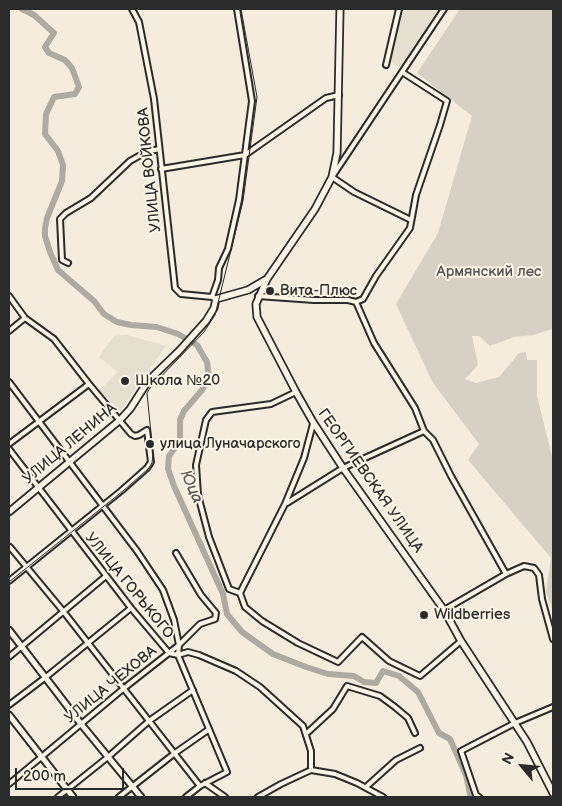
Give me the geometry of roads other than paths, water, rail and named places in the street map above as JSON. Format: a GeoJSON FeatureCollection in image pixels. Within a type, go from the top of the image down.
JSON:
{"type":"FeatureCollection","features":[{"type":"Feature","properties":{"kind":"main road","name":"ГЕОРГИЕВСКАЯ УЛИЦА"},"geometry":{"type":"LineString","coordinates":[[340,9],[337,153],[332,177],[315,209],[267,279],[258,296],[255,311],[258,321],[314,422],[343,468],[444,610],[461,641],[527,742],[553,793]]}},
{"type":"Feature","properties":{"kind":"main road"},"geometry":{"type":"LineString","coordinates":[[214,298],[248,290],[267,279]]}},
{"type":"Feature","properties":{"kind":"main road"},"geometry":{"type":"LineString","coordinates":[[248,290],[258,296]]}},
{"type":"Feature","properties":{"kind":"main road","name":"УЛИЦА ЛЕНИНА"},"geometry":{"type":"LineString","coordinates":[[9,512],[120,420],[130,409],[148,381],[197,332],[214,308],[214,298]]}},
{"type":"Feature","properties":{"kind":"street","name":"УЛИЦА ВОЙКОВА"},"geometry":{"type":"LineString","coordinates":[[132,9],[139,22],[154,99],[176,290],[184,294],[214,298]]}},
{"type":"Feature","properties":{"kind":"street"},"geometry":{"type":"LineString","coordinates":[[214,298],[219,268],[228,249],[240,200],[252,101],[237,9]]}},
{"type":"Feature","properties":{"kind":"street"},"geometry":{"type":"LineString","coordinates":[[386,65],[398,9]]}},
{"type":"Feature","properties":{"kind":"street","name":"ГЕОРГИЕВСКАЯ УЛИЦА"},"geometry":{"type":"LineString","coordinates":[[332,177],[444,9]]}},
{"type":"Feature","properties":{"kind":"street"},"geometry":{"type":"LineString","coordinates":[[258,296],[314,300],[348,300],[356,302],[363,298],[410,228],[416,195],[447,101],[402,72]]}},
{"type":"Feature","properties":{"kind":"street"},"geometry":{"type":"LineString","coordinates":[[161,169],[245,155],[326,98],[339,95]]}},
{"type":"Feature","properties":{"kind":"street"},"geometry":{"type":"LineString","coordinates":[[68,263],[62,260],[60,219],[66,213],[91,198],[130,161],[146,152],[159,149]]}},
{"type":"Feature","properties":{"kind":"street"},"geometry":{"type":"LineString","coordinates":[[332,177],[354,192],[411,220]]}},
{"type":"Feature","properties":{"kind":"street"},"geometry":{"type":"LineString","coordinates":[[9,296],[25,318],[54,339],[89,384],[135,436],[147,430],[151,462],[147,468],[102,506],[9,581]]}},
{"type":"Feature","properties":{"kind":"street"},"geometry":{"type":"LineString","coordinates":[[356,302],[374,343],[415,408],[424,431],[433,440],[506,574]]}},
{"type":"Feature","properties":{"kind":"street"},"geometry":{"type":"LineString","coordinates":[[9,331],[25,318]]}},
{"type":"Feature","properties":{"kind":"street"},"geometry":{"type":"LineString","coordinates":[[9,382],[69,464],[136,550],[163,590],[174,620],[179,645],[178,655],[188,652],[200,655],[236,671],[260,687],[284,707],[304,726],[311,751],[311,770]]}},
{"type":"Feature","properties":{"kind":"street"},"geometry":{"type":"LineString","coordinates":[[9,444],[89,384]]}},
{"type":"Feature","properties":{"kind":"street"},"geometry":{"type":"LineString","coordinates":[[240,593],[230,589],[209,537],[198,495],[196,465],[206,420],[212,412],[271,404],[296,392]]}},
{"type":"Feature","properties":{"kind":"street"},"geometry":{"type":"LineString","coordinates":[[314,422],[304,458],[285,504],[240,593],[245,607],[262,621],[338,662],[362,637],[389,660],[420,676],[461,641]]}},
{"type":"Feature","properties":{"kind":"street"},"geometry":{"type":"LineString","coordinates":[[285,504],[343,468],[424,431]]}},
{"type":"Feature","properties":{"kind":"street","name":"УЛИЦА ГОРЬКОГО"},"geometry":{"type":"LineString","coordinates":[[9,449],[131,608],[169,653],[178,655],[227,772],[206,784]]}},
{"type":"Feature","properties":{"kind":"street"},"geometry":{"type":"LineString","coordinates":[[10,547],[63,611],[200,786]]}},
{"type":"Feature","properties":{"kind":"street","name":"УЛИЦА ЧЕХОВА"},"geometry":{"type":"LineString","coordinates":[[9,784],[179,645],[200,624],[215,618],[216,613],[201,595],[176,553]]}},
{"type":"Feature","properties":{"kind":"street"},"geometry":{"type":"LineString","coordinates":[[444,610],[506,574],[524,566],[534,568],[539,575],[542,599],[553,639]]}},
{"type":"Feature","properties":{"kind":"street"},"geometry":{"type":"LineString","coordinates":[[9,657],[106,576]]}},
{"type":"Feature","properties":{"kind":"street"},"geometry":{"type":"LineString","coordinates":[[9,705],[131,608]]}},
{"type":"Feature","properties":{"kind":"street"},"geometry":{"type":"LineString","coordinates":[[9,630],[81,724],[141,797]]}},
{"type":"Feature","properties":{"kind":"street"},"geometry":{"type":"LineString","coordinates":[[306,734],[333,709],[347,686],[380,696],[408,718],[415,733]]}},
{"type":"Feature","properties":{"kind":"street"},"geometry":{"type":"LineString","coordinates":[[58,797],[149,721],[193,690]]}},
{"type":"Feature","properties":{"kind":"street"},"geometry":{"type":"LineString","coordinates":[[479,797],[476,795],[461,751],[515,723],[553,707]]}},
{"type":"Feature","properties":{"kind":"street"},"geometry":{"type":"LineString","coordinates":[[9,715],[73,797]]}},
{"type":"Feature","properties":{"kind":"street"},"geometry":{"type":"LineString","coordinates":[[119,797],[208,730]]}},
{"type":"Feature","properties":{"kind":"street"},"geometry":{"type":"LineString","coordinates":[[366,787],[396,760],[420,748]]}},
{"type":"Feature","properties":{"kind":"street"},"geometry":{"type":"LineString","coordinates":[[258,797],[280,784],[311,770],[335,774],[384,797]]}},
{"type":"Feature","properties":{"kind":"street"},"geometry":{"type":"LineString","coordinates":[[186,797],[200,786],[206,784],[225,797]]}},
{"type":"Feature","properties":{"kind":"waterway","name":"Юца"},"geometry":{"type":"LineString","coordinates":[[22,9],[34,15],[54,33],[45,47],[49,53],[65,60],[72,68],[79,87],[75,94],[54,97],[46,114],[45,134],[58,151],[63,165],[62,181],[47,218],[45,228],[45,236],[58,270],[94,301],[104,314],[117,322],[157,327],[178,334],[197,345],[207,362],[209,378],[202,390],[184,411],[180,420],[180,441],[169,456],[168,469],[223,594],[227,614],[242,632],[273,654],[306,667],[328,674],[354,676],[364,682],[376,683],[383,671],[399,676],[418,692],[439,733],[450,739],[466,775],[470,794],[473,797]]}},
{"type":"Feature","properties":{"kind":"tram line"},"geometry":{"type":"LineString","coordinates":[[9,582],[148,469],[152,463],[153,454],[147,393],[204,332],[215,315],[243,201],[257,97],[241,9]]}},
{"type":"Feature","properties":{"kind":"place","name":"Вита-Плюс"},"geometry":{"type":"Point","coordinates":[270,291]}},
{"type":"Feature","properties":{"kind":"place","name":"Школа №20"},"geometry":{"type":"Point","coordinates":[125,381]}},
{"type":"Feature","properties":{"kind":"place","name":"улица Луначарского"},"geometry":{"type":"Point","coordinates":[150,444]}},
{"type":"Feature","properties":{"kind":"place","name":"Wildberries"},"geometry":{"type":"Point","coordinates":[424,615]}},
{"type":"Feature","properties":{"kind":"park label","name":"Армянский лес"},"geometry":{"type":"Point","coordinates":[489,272]}}]}
